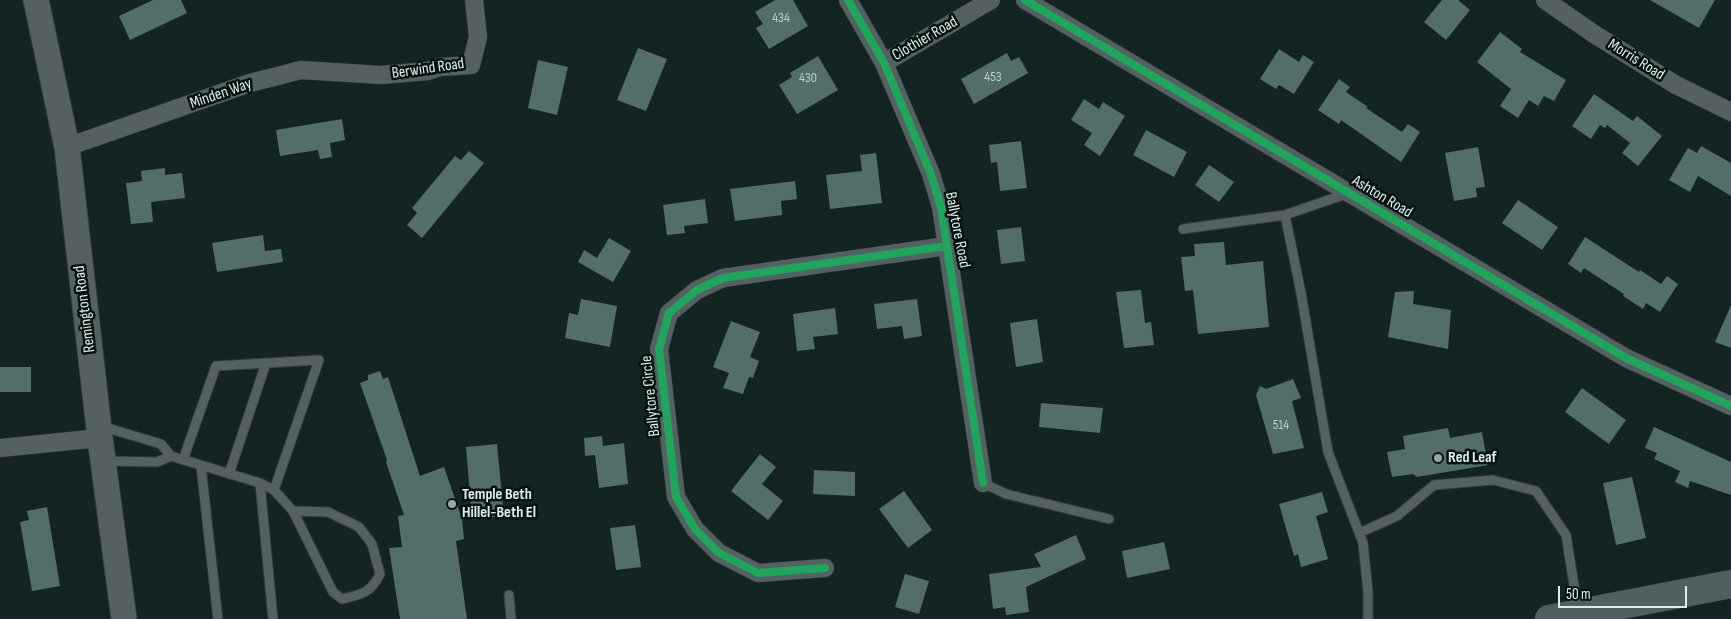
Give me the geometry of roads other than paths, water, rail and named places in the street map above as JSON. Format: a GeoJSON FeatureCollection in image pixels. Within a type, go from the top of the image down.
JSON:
{"type":"FeatureCollection","features":[{"type":"Feature","properties":{"kind":"highway"},"geometry":{"type":"LineString","coordinates":[[1549,619],[1731,584]]}},
{"type":"Feature","properties":{"kind":"main road","name":"Remington Road"},"geometry":{"type":"LineString","coordinates":[[36,0],[67,147],[100,441],[124,619]]}},
{"type":"Feature","properties":{"kind":"street","name":"Berwind Road"},"geometry":{"type":"LineString","coordinates":[[381,75],[471,65],[478,37],[474,0]]}},
{"type":"Feature","properties":{"kind":"street","name":"Ballytore Road"},"geometry":{"type":"LineString","coordinates":[[848,0],[884,63],[931,174],[941,207],[983,483]]}},
{"type":"Feature","properties":{"kind":"street","name":"Clothier Road"},"geometry":{"type":"LineString","coordinates":[[884,63],[991,0]]}},
{"type":"Feature","properties":{"kind":"street","name":"Ashton Road"},"geometry":{"type":"LineString","coordinates":[[1025,0],[1626,358],[1731,406]]}},
{"type":"Feature","properties":{"kind":"street","name":"Morris Road"},"geometry":{"type":"LineString","coordinates":[[1545,0],[1594,34],[1676,85],[1731,112]]}},
{"type":"Feature","properties":{"kind":"street","name":"Minden Way"},"geometry":{"type":"LineString","coordinates":[[67,147],[250,83],[301,70],[381,75]]}},
{"type":"Feature","properties":{"kind":"street","name":"Ballytore Circle"},"geometry":{"type":"LineString","coordinates":[[825,568],[758,573],[719,553],[694,529],[676,497],[659,349],[669,313],[698,290],[723,278],[947,246]]}},
{"type":"Feature","properties":{"kind":"street"},"geometry":{"type":"LineString","coordinates":[[0,448],[100,441]]}},
{"type":"Feature","properties":{"kind":"lane"},"geometry":{"type":"LineString","coordinates":[[1183,229],[1285,215],[1350,193]]}},
{"type":"Feature","properties":{"kind":"lane"},"geometry":{"type":"LineString","coordinates":[[1285,215],[1302,294],[1328,452],[1363,543],[1368,592],[1368,619]]}},
{"type":"Feature","properties":{"kind":"lane"},"geometry":{"type":"LineString","coordinates":[[183,460],[216,366],[319,360],[274,490]]}},
{"type":"Feature","properties":{"kind":"lane"},"geometry":{"type":"LineString","coordinates":[[229,474],[266,363]]}},
{"type":"Feature","properties":{"kind":"lane"},"geometry":{"type":"LineString","coordinates":[[100,441],[157,462],[171,456]]}},
{"type":"Feature","properties":{"kind":"lane"},"geometry":{"type":"LineString","coordinates":[[100,441],[161,444],[171,456],[260,483],[274,490],[293,511],[333,592],[342,599],[367,592],[376,584],[380,574],[372,544],[359,527],[328,512],[293,511]]}},
{"type":"Feature","properties":{"kind":"lane"},"geometry":{"type":"LineString","coordinates":[[201,466],[218,619]]}},
{"type":"Feature","properties":{"kind":"lane"},"geometry":{"type":"LineString","coordinates":[[1359,533],[1396,516],[1434,486],[1493,480],[1536,491],[1566,535],[1578,614]]}},
{"type":"Feature","properties":{"kind":"lane"},"geometry":{"type":"LineString","coordinates":[[260,483],[273,619]]}},
{"type":"Feature","properties":{"kind":"lane"},"geometry":{"type":"LineString","coordinates":[[983,483],[1006,494],[1109,519]]}},
{"type":"Feature","properties":{"kind":"lane"},"geometry":{"type":"LineString","coordinates":[[509,595],[511,619]]}},
{"type":"Feature","properties":{"kind":"place","name":"Red Leaf"},"geometry":{"type":"Point","coordinates":[1438,458]}},
{"type":"Feature","properties":{"kind":"place","name":"Temple Beth Hillel-Beth El"},"geometry":{"type":"Point","coordinates":[452,504]}}]}
